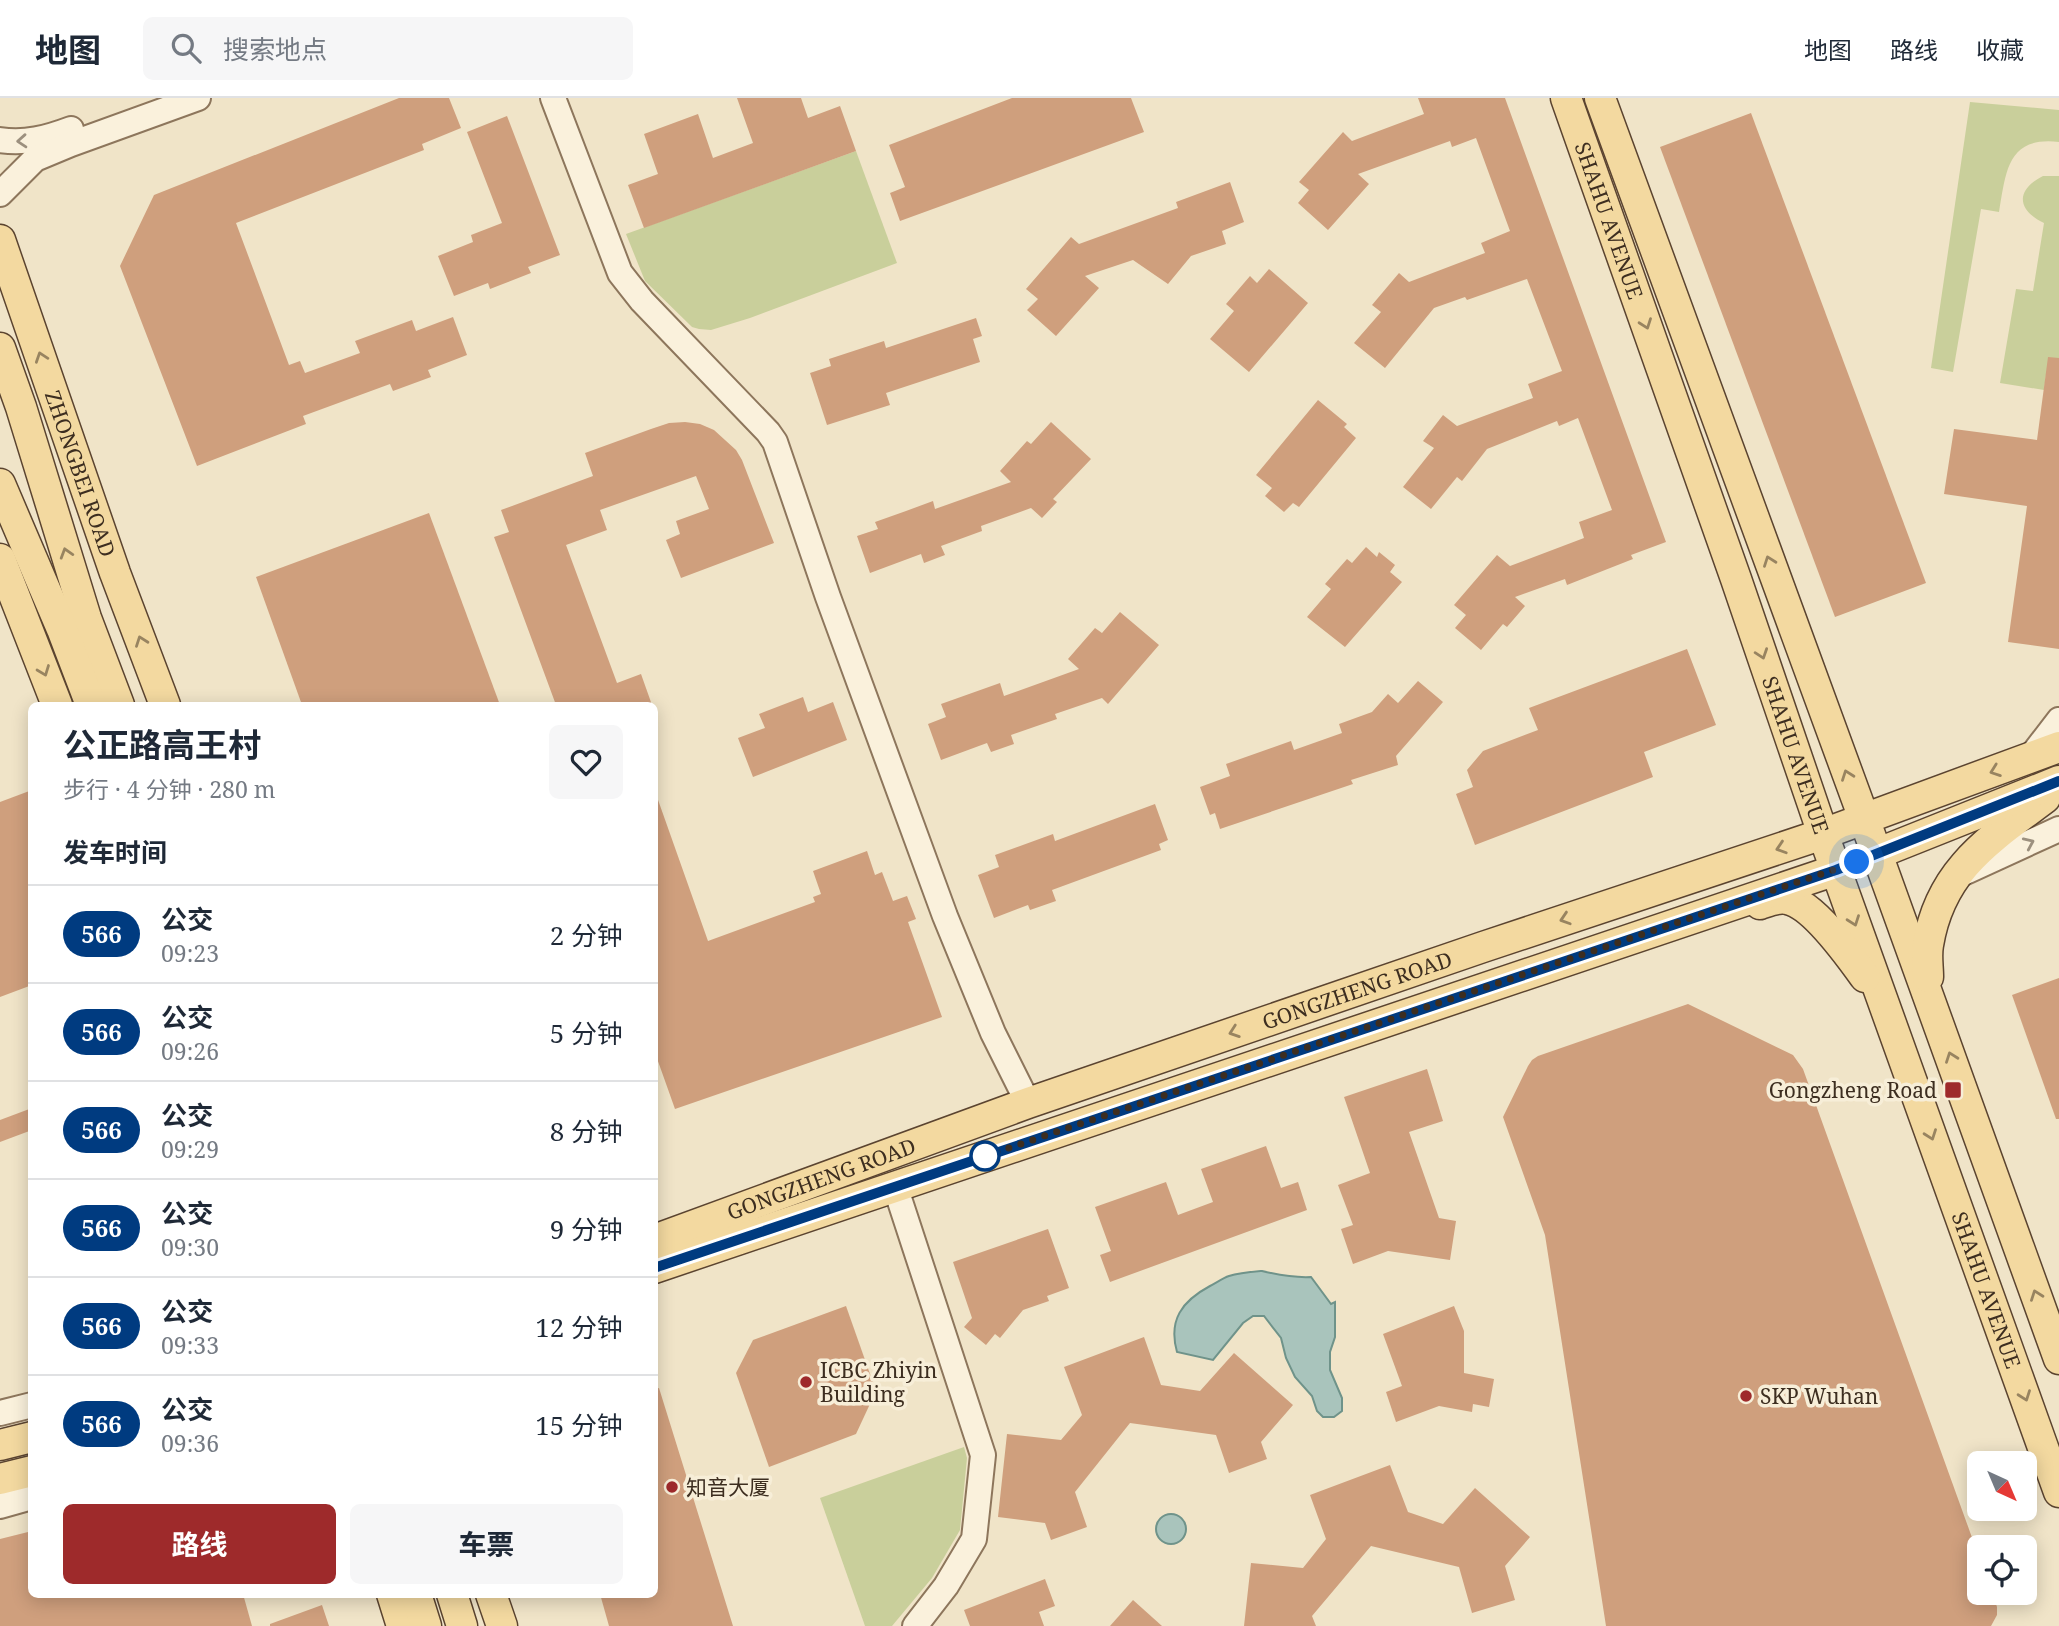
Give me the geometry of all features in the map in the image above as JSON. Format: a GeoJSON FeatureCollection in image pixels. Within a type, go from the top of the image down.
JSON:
{"type":"FeatureCollection","features":[{"type":"Feature","properties":{"kind":"main road","name":"SHAHU AVENUE"},"geometry":{"type":"LineString","coordinates":[[1566,98],[1823,834],[2059,1492]]}},
{"type":"Feature","properties":{"kind":"main road","name":"SHAHU AVENUE"},"geometry":{"type":"LineString","coordinates":[[1600,98],[2059,1359]]}},
{"type":"Feature","properties":{"kind":"main road","name":"ZHONGBEI ROAD"},"geometry":{"type":"LineString","coordinates":[[0,240],[115,573],[163,702]]}},
{"type":"Feature","properties":{"kind":"main road","name":"ZHONGBEI ROAD"},"geometry":{"type":"LineString","coordinates":[[0,348],[21,407],[74,623],[89,702]]}},
{"type":"Feature","properties":{"kind":"main road"},"geometry":{"type":"LineString","coordinates":[[21,407],[115,573]]}},
{"type":"Feature","properties":{"kind":"main road","name":"ZHONGBEI ROAD"},"geometry":{"type":"LineString","coordinates":[[0,484],[117,702]]}},
{"type":"Feature","properties":{"kind":"main road"},"geometry":{"type":"LineString","coordinates":[[0,520],[31,637]]}},
{"type":"Feature","properties":{"kind":"main road"},"geometry":{"type":"LineString","coordinates":[[0,559],[56,702]]}},
{"type":"Feature","properties":{"kind":"main road","name":"GONGZHENG ROAD"},"geometry":{"type":"LineString","coordinates":[[658,1239],[1028,1102],[1823,834],[2059,747]]}},
{"type":"Feature","properties":{"kind":"main road","name":"GONGZHENG ROAD"},"geometry":{"type":"LineString","coordinates":[[658,1267],[1836,870],[2059,781]]}},
{"type":"Feature","properties":{"kind":"main road"},"geometry":{"type":"LineString","coordinates":[[1928,995],[1927,947],[1937,905],[1954,877],[1990,838],[2059,788]]}},
{"type":"Feature","properties":{"kind":"main road"},"geometry":{"type":"LineString","coordinates":[[1683,922],[1694,924],[1776,899],[1794,901],[1818,920],[1844,949],[1866,977],[1886,1010]]}},
{"type":"Feature","properties":{"kind":"main road"},"geometry":{"type":"LineString","coordinates":[[0,1445],[28,1438]]}},
{"type":"Feature","properties":{"kind":"main road"},"geometry":{"type":"LineString","coordinates":[[0,1479],[28,1472]]}},
{"type":"Feature","properties":{"kind":"main road"},"geometry":{"type":"LineString","coordinates":[[393,1598],[402,1626]]}},
{"type":"Feature","properties":{"kind":"main road"},"geometry":{"type":"LineString","coordinates":[[417,1598],[426,1626]]}},
{"type":"Feature","properties":{"kind":"main road"},"geometry":{"type":"LineString","coordinates":[[453,1598],[462,1626]]}},
{"type":"Feature","properties":{"kind":"main road"},"geometry":{"type":"LineString","coordinates":[[493,1598],[502,1626]]}},
{"type":"Feature","properties":{"kind":"street"},"geometry":{"type":"LineString","coordinates":[[0,140],[22,142],[44,138],[157,98]]}},
{"type":"Feature","properties":{"kind":"street"},"geometry":{"type":"LineString","coordinates":[[0,194],[35,159],[198,98]]}},
{"type":"Feature","properties":{"kind":"street"},"geometry":{"type":"LineString","coordinates":[[553,98],[620,272],[642,300],[775,442],[828,597],[945,916],[993,1033],[1028,1102]]}},
{"type":"Feature","properties":{"kind":"street"},"geometry":{"type":"LineString","coordinates":[[2029,759],[2059,720]]}},
{"type":"Feature","properties":{"kind":"street"},"geometry":{"type":"LineString","coordinates":[[1954,877],[2059,829]]}},
{"type":"Feature","properties":{"kind":"street"},"geometry":{"type":"LineString","coordinates":[[895,1186],[983,1455],[974,1539],[946,1586],[915,1626]]}},
{"type":"Feature","properties":{"kind":"street"},"geometry":{"type":"LineString","coordinates":[[0,1413],[28,1406]]}},
{"type":"Feature","properties":{"kind":"street"},"geometry":{"type":"LineString","coordinates":[[0,1506],[28,1498]]}},
{"type":"Feature","properties":{"kind":"green space"},"geometry":{"type":"Polygon","coordinates":[[[1970,102],[2059,110],[2059,142],[2042,142],[2019,151],[2007,171],[1999,212],[1981,209],[1953,372],[1931,368],[1970,102]]]}},
{"type":"Feature","properties":{"kind":"green space"},"geometry":{"type":"Polygon","coordinates":[[[856,151],[897,263],[711,330],[692,327],[645,281],[626,234],[856,151]]]}},
{"type":"Feature","properties":{"kind":"green space"},"geometry":{"type":"Polygon","coordinates":[[[2043,176],[2059,176],[2059,376],[2046,375],[2044,390],[2000,383],[2016,289],[2033,291],[2044,223],[2024,206],[2024,194],[2028,187],[2043,176]]]}},
{"type":"Feature","properties":{"kind":"green space"},"geometry":{"type":"Polygon","coordinates":[[[964,1447],[967,1458],[960,1530],[932,1578],[892,1626],[865,1626],[820,1498],[964,1447]]]}},
{"type":"Feature","properties":{"kind":"water"},"geometry":{"type":"Polygon","coordinates":[[[1262,1271],[1311,1277],[1331,1304],[1335,1302],[1335,1337],[1330,1352],[1330,1370],[1342,1398],[1342,1411],[1334,1417],[1323,1417],[1317,1411],[1312,1396],[1295,1377],[1281,1338],[1264,1316],[1253,1316],[1243,1323],[1213,1360],[1177,1352],[1174,1330],[1176,1321],[1192,1298],[1227,1277],[1262,1271]]]}},
{"type":"Feature","properties":{"kind":"water"},"geometry":{"type":"Polygon","coordinates":[[[1171,1514],[1182,1518],[1186,1529],[1182,1540],[1171,1544],[1160,1540],[1156,1529],[1160,1518],[1171,1514]]]}},
{"type":"Feature","properties":{"kind":"building"},"geometry":{"type":"Polygon","coordinates":[[[399,98],[449,98],[461,128],[422,144],[424,150],[236,223],[289,365],[300,361],[305,373],[360,353],[355,341],[412,320],[416,331],[453,317],[467,355],[428,370],[431,377],[393,391],[390,384],[303,416],[306,424],[197,466],[120,266],[154,195],[399,98]]]}},
{"type":"Feature","properties":{"kind":"building"},"geometry":{"type":"Polygon","coordinates":[[[737,98],[801,98],[808,118],[840,106],[856,151],[644,228],[628,185],[658,174],[644,134],[698,114],[713,158],[753,143],[737,98]]]}},
{"type":"Feature","properties":{"kind":"building"},"geometry":{"type":"Polygon","coordinates":[[[1012,98],[1131,98],[1144,132],[900,221],[890,193],[905,187],[889,145],[1012,98]]]}},
{"type":"Feature","properties":{"kind":"building"},"geometry":{"type":"Polygon","coordinates":[[[1418,98],[1505,98],[1666,542],[1631,555],[1633,559],[1567,585],[1565,579],[1515,597],[1525,606],[1507,627],[1503,624],[1481,650],[1455,628],[1466,615],[1454,605],[1497,555],[1510,566],[1584,538],[1579,522],[1612,510],[1578,418],[1559,426],[1557,421],[1487,449],[1462,481],[1457,477],[1431,509],[1403,487],[1434,448],[1423,441],[1443,415],[1457,426],[1533,398],[1528,384],[1562,371],[1527,279],[1467,300],[1465,297],[1434,308],[1385,368],[1354,343],[1381,312],[1372,305],[1399,273],[1409,282],[1485,253],[1481,243],[1510,231],[1476,138],[1452,147],[1450,141],[1358,174],[1369,184],[1328,230],[1298,203],[1309,190],[1299,182],[1343,132],[1352,141],[1424,114],[1418,98]]]}},
{"type":"Feature","properties":{"kind":"building"},"geometry":{"type":"Polygon","coordinates":[[[1751,113],[1926,583],[1835,617],[1660,147],[1751,113]]]}},
{"type":"Feature","properties":{"kind":"building"},"geometry":{"type":"Polygon","coordinates":[[[507,116],[560,255],[528,267],[531,273],[490,289],[488,283],[454,296],[438,256],[473,242],[471,235],[502,223],[467,132],[507,116]]]}},
{"type":"Feature","properties":{"kind":"building"},"geometry":{"type":"Polygon","coordinates":[[[1230,182],[1244,222],[1222,231],[1226,244],[1191,256],[1168,284],[1133,260],[1085,276],[1099,288],[1056,336],[1027,310],[1038,299],[1026,289],[1071,237],[1079,244],[1178,208],[1176,202],[1230,182]]]}},
{"type":"Feature","properties":{"kind":"building"},"geometry":{"type":"Polygon","coordinates":[[[1269,269],[1308,303],[1249,372],[1210,339],[1234,311],[1226,304],[1250,276],[1257,283],[1269,269]]]}},
{"type":"Feature","properties":{"kind":"building"},"geometry":{"type":"Polygon","coordinates":[[[976,318],[982,336],[973,339],[980,362],[886,393],[890,405],[827,425],[810,373],[831,366],[829,359],[884,341],[886,348],[976,318]]]}},
{"type":"Feature","properties":{"kind":"building"},"geometry":{"type":"Polygon","coordinates":[[[2048,357],[2059,358],[2059,649],[2008,642],[2027,506],[1944,494],[1954,429],[2037,440],[2048,357]]]}},
{"type":"Feature","properties":{"kind":"building"},"geometry":{"type":"Polygon","coordinates":[[[1318,400],[1347,424],[1344,427],[1356,438],[1299,507],[1293,503],[1284,512],[1265,496],[1272,488],[1256,475],[1318,400]]]}},
{"type":"Feature","properties":{"kind":"building"},"geometry":{"type":"Polygon","coordinates":[[[1051,422],[1091,459],[1053,499],[1057,502],[1042,518],[1031,508],[981,526],[982,531],[941,546],[945,555],[924,563],[921,554],[870,573],[857,536],[878,529],[875,522],[933,501],[935,509],[1011,482],[1000,471],[1027,441],[1031,444],[1051,422]]]}},
{"type":"Feature","properties":{"kind":"building"},"geometry":{"type":"Polygon","coordinates":[[[669,423],[700,424],[714,430],[736,450],[774,543],[681,578],[666,540],[680,534],[676,521],[709,509],[696,476],[600,510],[607,530],[566,545],[617,683],[641,674],[651,702],[555,702],[494,537],[509,532],[501,510],[593,476],[585,453],[669,423]]]}},
{"type":"Feature","properties":{"kind":"building"},"geometry":{"type":"Polygon","coordinates":[[[429,513],[499,702],[301,702],[256,577],[429,513]]]}},
{"type":"Feature","properties":{"kind":"building"},"geometry":{"type":"Polygon","coordinates":[[[1366,547],[1377,557],[1379,552],[1395,565],[1390,572],[1402,582],[1345,647],[1307,617],[1331,589],[1325,584],[1347,559],[1352,563],[1366,547]]]}},
{"type":"Feature","properties":{"kind":"building"},"geometry":{"type":"Polygon","coordinates":[[[1120,612],[1159,645],[1108,704],[1102,698],[1055,714],[1057,719],[1011,735],[1014,744],[991,752],[987,743],[941,760],[928,724],[946,717],[941,704],[1000,683],[1004,696],[1079,669],[1068,659],[1095,628],[1102,633],[1120,612]]]}},
{"type":"Feature","properties":{"kind":"building"},"geometry":{"type":"Polygon","coordinates":[[[1687,649],[1716,725],[1644,752],[1653,777],[1475,845],[1456,794],[1473,787],[1467,770],[1483,751],[1538,730],[1529,708],[1687,649]]]}},
{"type":"Feature","properties":{"kind":"building"},"geometry":{"type":"Polygon","coordinates":[[[1418,681],[1443,702],[1396,756],[1398,765],[1351,780],[1353,784],[1220,829],[1215,813],[1210,815],[1200,787],[1230,776],[1226,764],[1291,741],[1294,750],[1342,733],[1339,724],[1372,712],[1388,694],[1398,703],[1418,681]]]}},
{"type":"Feature","properties":{"kind":"building"},"geometry":{"type":"Polygon","coordinates":[[[803,697],[808,712],[833,702],[847,740],[753,777],[738,738],[765,728],[759,714],[803,697]]]}},
{"type":"Feature","properties":{"kind":"building"},"geometry":{"type":"Polygon","coordinates":[[[28,792],[28,986],[0,997],[0,802],[28,792]]]}},
{"type":"Feature","properties":{"kind":"building"},"geometry":{"type":"Polygon","coordinates":[[[658,800],[708,941],[815,902],[813,897],[821,894],[813,871],[867,851],[875,875],[882,872],[893,901],[907,896],[916,919],[908,922],[942,1017],[675,1109],[658,1061],[658,800]]]}},
{"type":"Feature","properties":{"kind":"building"},"geometry":{"type":"Polygon","coordinates":[[[1155,804],[1168,840],[1159,844],[1161,850],[1052,890],[1056,901],[1030,910],[1028,905],[994,918],[978,875],[999,867],[995,855],[1053,834],[1055,841],[1155,804]]]}},
{"type":"Feature","properties":{"kind":"building"},"geometry":{"type":"Polygon","coordinates":[[[2059,978],[2059,1119],[2056,1119],[2012,995],[2059,978]]]}},
{"type":"Feature","properties":{"kind":"building","name":"SKP Wuhan"},"geometry":{"type":"Polygon","coordinates":[[[1688,1004],[1793,1055],[1803,1069],[1971,1535],[1967,1535],[1967,1605],[1996,1605],[1997,1615],[1991,1626],[1606,1626],[1545,1235],[1503,1117],[1528,1066],[1538,1056],[1688,1004]]]}},
{"type":"Feature","properties":{"kind":"building"},"geometry":{"type":"Polygon","coordinates":[[[1427,1069],[1443,1121],[1409,1132],[1439,1218],[1456,1221],[1450,1260],[1388,1251],[1353,1264],[1341,1229],[1353,1225],[1338,1185],[1370,1173],[1344,1097],[1427,1069]]]}},
{"type":"Feature","properties":{"kind":"building"},"geometry":{"type":"Polygon","coordinates":[[[28,1110],[28,1132],[0,1142],[0,1120],[28,1110]]]}},
{"type":"Feature","properties":{"kind":"building"},"geometry":{"type":"Polygon","coordinates":[[[1266,1146],[1281,1188],[1298,1182],[1307,1210],[1110,1282],[1100,1255],[1111,1251],[1095,1207],[1166,1182],[1178,1215],[1213,1202],[1201,1169],[1266,1146]]]}},
{"type":"Feature","properties":{"kind":"building"},"geometry":{"type":"Polygon","coordinates":[[[1048,1229],[1069,1288],[1047,1296],[1049,1301],[1023,1310],[1000,1338],[995,1334],[986,1345],[964,1327],[972,1318],[953,1262],[1048,1229]]]}},
{"type":"Feature","properties":{"kind":"building","name":"ICBC Zhiyin Building"},"geometry":{"type":"Polygon","coordinates":[[[846,1306],[876,1391],[856,1434],[769,1467],[736,1373],[753,1340],[846,1306]]]}},
{"type":"Feature","properties":{"kind":"building"},"geometry":{"type":"Polygon","coordinates":[[[1454,1306],[1464,1331],[1464,1373],[1494,1379],[1489,1407],[1473,1404],[1472,1412],[1439,1406],[1396,1422],[1386,1392],[1402,1386],[1383,1334],[1454,1306]]]}},
{"type":"Feature","properties":{"kind":"building"},"geometry":{"type":"Polygon","coordinates":[[[1144,1337],[1161,1385],[1200,1391],[1234,1353],[1293,1405],[1261,1442],[1267,1459],[1229,1473],[1216,1435],[1130,1423],[1075,1492],[1087,1527],[1051,1540],[1045,1523],[998,1517],[1007,1434],[1061,1440],[1082,1415],[1064,1367],[1144,1337]]]}},
{"type":"Feature","properties":{"kind":"building","name":"知音大厦"},"geometry":{"type":"Polygon","coordinates":[[[658,1388],[733,1626],[609,1626],[601,1598],[658,1598],[658,1388]]]}},
{"type":"Feature","properties":{"kind":"building"},"geometry":{"type":"Polygon","coordinates":[[[1390,1465],[1408,1512],[1443,1524],[1475,1488],[1530,1537],[1505,1566],[1515,1600],[1472,1613],[1459,1567],[1371,1546],[1312,1616],[1316,1626],[1244,1626],[1251,1563],[1303,1568],[1326,1539],[1310,1495],[1390,1465]]]}},
{"type":"Feature","properties":{"kind":"building"},"geometry":{"type":"Polygon","coordinates":[[[28,1532],[28,1598],[244,1598],[252,1626],[0,1626],[0,1539],[28,1532]]]}},
{"type":"Feature","properties":{"kind":"building"},"geometry":{"type":"Polygon","coordinates":[[[1045,1579],[1055,1606],[1039,1612],[1044,1626],[970,1626],[964,1610],[1045,1579]]]}},
{"type":"Feature","properties":{"kind":"building"},"geometry":{"type":"Polygon","coordinates":[[[1133,1600],[1162,1626],[1110,1626],[1133,1600]]]}},
{"type":"Feature","properties":{"kind":"building"},"geometry":{"type":"Polygon","coordinates":[[[322,1605],[329,1626],[270,1626],[270,1624],[322,1605]]]}},
{"type":"Feature","properties":{"kind":"bus line","name":"566"},"geometry":{"type":"LineString","coordinates":[[658,1267],[1836,870],[2059,781]]}},
{"type":"Feature","properties":{"kind":"place","name":"Gongzheng Road"},"geometry":{"type":"Point","coordinates":[1953,1090]}},
{"type":"Feature","properties":{"kind":"place","name":"ICBC Zhiyin Building"},"geometry":{"type":"Point","coordinates":[806,1382]}},
{"type":"Feature","properties":{"kind":"place","name":"SKP Wuhan"},"geometry":{"type":"Point","coordinates":[1746,1396]}},
{"type":"Feature","properties":{"kind":"place","name":"知音大厦"},"geometry":{"type":"Point","coordinates":[672,1487]}},
{"type":"Feature","properties":{"kind":"route"},"geometry":{"type":"LineString","coordinates":[[985,1156],[1857,862]]}}]}
